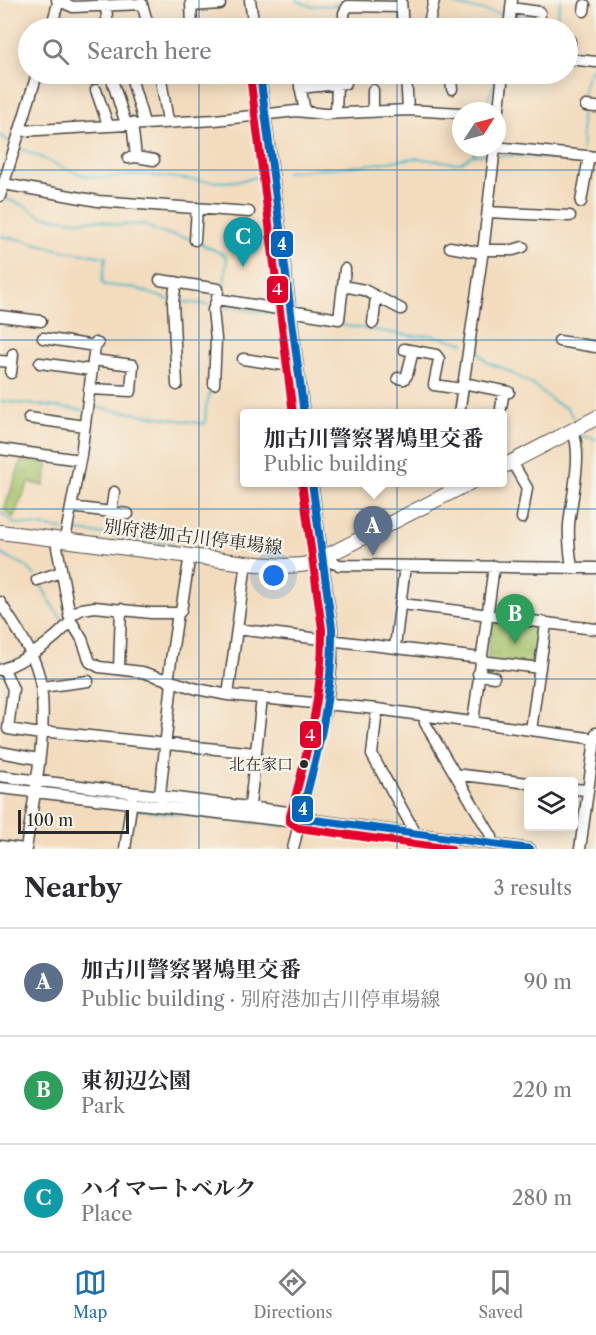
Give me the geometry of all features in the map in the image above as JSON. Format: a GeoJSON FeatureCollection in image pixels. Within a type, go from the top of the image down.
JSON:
{"type":"FeatureCollection","features":[{"type":"Feature","properties":{"kind":"main road"},"geometry":{"type":"LineString","coordinates":[[507,464],[596,418]]}},
{"type":"Feature","properties":{"kind":"main road","name":"別府港加古川停車場線"},"geometry":{"type":"LineString","coordinates":[[0,532],[246,563],[284,567],[302,566],[322,559],[450,488]]}},
{"type":"Feature","properties":{"kind":"street"},"geometry":{"type":"LineString","coordinates":[[54,18],[58,0],[73,7],[143,2],[146,18]]}},
{"type":"Feature","properties":{"kind":"street"},"geometry":{"type":"LineString","coordinates":[[250,0],[253,18]]}},
{"type":"Feature","properties":{"kind":"street"},"geometry":{"type":"LineString","coordinates":[[428,18],[434,0]]}},
{"type":"Feature","properties":{"kind":"street"},"geometry":{"type":"LineString","coordinates":[[192,18],[191,3],[220,4]]}},
{"type":"Feature","properties":{"kind":"street"},"geometry":{"type":"LineString","coordinates":[[344,18],[348,6],[401,3],[402,18]]}},
{"type":"Feature","properties":{"kind":"street"},"geometry":{"type":"LineString","coordinates":[[512,4],[540,12],[539,18]]}},
{"type":"Feature","properties":{"kind":"street"},"geometry":{"type":"LineString","coordinates":[[106,6],[107,18]]}},
{"type":"Feature","properties":{"kind":"street"},"geometry":{"type":"LineString","coordinates":[[578,59],[596,62]]}},
{"type":"Feature","properties":{"kind":"street"},"geometry":{"type":"LineString","coordinates":[[0,196],[34,84]]}},
{"type":"Feature","properties":{"kind":"street"},"geometry":{"type":"LineString","coordinates":[[114,84],[134,123]]}},
{"type":"Feature","properties":{"kind":"street"},"geometry":{"type":"LineString","coordinates":[[162,84],[168,121]]}},
{"type":"Feature","properties":{"kind":"street"},"geometry":{"type":"LineString","coordinates":[[261,84],[303,409]]}},
{"type":"Feature","properties":{"kind":"street"},"geometry":{"type":"LineString","coordinates":[[299,84],[305,112]]}},
{"type":"Feature","properties":{"kind":"street"},"geometry":{"type":"LineString","coordinates":[[300,88],[337,84],[336,113]]}},
{"type":"Feature","properties":{"kind":"street"},"geometry":{"type":"LineString","coordinates":[[407,84],[408,111]]}},
{"type":"Feature","properties":{"kind":"street"},"geometry":{"type":"LineString","coordinates":[[451,84],[452,89]]}},
{"type":"Feature","properties":{"kind":"street"},"geometry":{"type":"LineString","coordinates":[[500,102],[502,84]]}},
{"type":"Feature","properties":{"kind":"street"},"geometry":{"type":"LineString","coordinates":[[136,87],[132,157],[154,160]]}},
{"type":"Feature","properties":{"kind":"street"},"geometry":{"type":"LineString","coordinates":[[96,90],[108,125]]}},
{"type":"Feature","properties":{"kind":"street"},"geometry":{"type":"LineString","coordinates":[[373,90],[373,112]]}},
{"type":"Feature","properties":{"kind":"street"},"geometry":{"type":"LineString","coordinates":[[20,131],[215,120],[265,113],[452,113]]}},
{"type":"Feature","properties":{"kind":"street"},"geometry":{"type":"LineString","coordinates":[[506,148],[592,156],[581,202]]}},
{"type":"Feature","properties":{"kind":"street"},"geometry":{"type":"LineString","coordinates":[[460,409],[483,252],[494,156]]}},
{"type":"Feature","properties":{"kind":"street"},"geometry":{"type":"LineString","coordinates":[[4,184],[98,201],[249,212]]}},
{"type":"Feature","properties":{"kind":"street"},"geometry":{"type":"LineString","coordinates":[[195,240],[197,208]]}},
{"type":"Feature","properties":{"kind":"street"},"geometry":{"type":"LineString","coordinates":[[488,212],[547,218],[570,216]]}},
{"type":"Feature","properties":{"kind":"street"},"geometry":{"type":"LineString","coordinates":[[450,247],[483,252],[523,247]]}},
{"type":"Feature","properties":{"kind":"street"},"geometry":{"type":"LineString","coordinates":[[218,299],[339,319],[345,269]]}},
{"type":"Feature","properties":{"kind":"street"},"geometry":{"type":"LineString","coordinates":[[160,280],[218,289],[218,299],[213,310],[216,339],[214,384]]}},
{"type":"Feature","properties":{"kind":"street"},"geometry":{"type":"LineString","coordinates":[[176,282],[173,302],[177,385]]}},
{"type":"Feature","properties":{"kind":"street"},"geometry":{"type":"LineString","coordinates":[[343,286],[364,290],[401,309]]}},
{"type":"Feature","properties":{"kind":"street"},"geometry":{"type":"LineString","coordinates":[[373,323],[376,297]]}},
{"type":"Feature","properties":{"kind":"street"},"geometry":{"type":"LineString","coordinates":[[0,316],[41,321]]}},
{"type":"Feature","properties":{"kind":"street"},"geometry":{"type":"LineString","coordinates":[[44,338],[56,344],[98,345],[92,365],[80,460],[71,507],[57,547],[70,619],[82,639],[90,662],[99,667],[142,672],[197,689],[228,694],[377,709],[596,737],[580,849]]}},
{"type":"Feature","properties":{"kind":"street"},"geometry":{"type":"LineString","coordinates":[[559,341],[596,347]]}},
{"type":"Feature","properties":{"kind":"street"},"geometry":{"type":"LineString","coordinates":[[398,378],[404,379],[407,375],[408,350],[436,355],[439,359],[434,385],[507,391],[501,408]]}},
{"type":"Feature","properties":{"kind":"street"},"geometry":{"type":"LineString","coordinates":[[0,361],[12,363]]}},
{"type":"Feature","properties":{"kind":"street"},"geometry":{"type":"LineString","coordinates":[[40,363],[133,365],[131,392],[89,389]]}},
{"type":"Feature","properties":{"kind":"street"},"geometry":{"type":"LineString","coordinates":[[249,363],[298,367]]}},
{"type":"Feature","properties":{"kind":"street"},"geometry":{"type":"LineString","coordinates":[[29,418],[84,426]]}},
{"type":"Feature","properties":{"kind":"street"},"geometry":{"type":"LineString","coordinates":[[572,431],[576,440],[575,486],[569,532],[572,568]]}},
{"type":"Feature","properties":{"kind":"street"},"geometry":{"type":"LineString","coordinates":[[0,449],[80,460]]}},
{"type":"Feature","properties":{"kind":"street"},"geometry":{"type":"LineString","coordinates":[[507,464],[527,488],[520,513]]}},
{"type":"Feature","properties":{"kind":"street"},"geometry":{"type":"LineString","coordinates":[[293,849],[327,704],[333,640],[313,487]]}},
{"type":"Feature","properties":{"kind":"street"},"geometry":{"type":"LineString","coordinates":[[111,512],[114,492]]}},
{"type":"Feature","properties":{"kind":"street"},"geometry":{"type":"LineString","coordinates":[[71,507],[128,514]]}},
{"type":"Feature","properties":{"kind":"street"},"geometry":{"type":"LineString","coordinates":[[159,802],[178,613],[181,611],[190,555]]}},
{"type":"Feature","properties":{"kind":"street"},"geometry":{"type":"LineString","coordinates":[[322,559],[339,565],[596,568]]}},
{"type":"Feature","properties":{"kind":"street"},"geometry":{"type":"LineString","coordinates":[[228,694],[246,563]]}},
{"type":"Feature","properties":{"kind":"street"},"geometry":{"type":"LineString","coordinates":[[395,647],[405,566]]}},
{"type":"Feature","properties":{"kind":"street"},"geometry":{"type":"LineString","coordinates":[[473,722],[494,566]]}},
{"type":"Feature","properties":{"kind":"street"},"geometry":{"type":"LineString","coordinates":[[37,580],[61,572]]}},
{"type":"Feature","properties":{"kind":"street"},"geometry":{"type":"LineString","coordinates":[[0,602],[31,654],[42,687],[41,733],[25,849],[0,846]]}},
{"type":"Feature","properties":{"kind":"street"},"geometry":{"type":"LineString","coordinates":[[401,604],[596,629]]}},
{"type":"Feature","properties":{"kind":"street"},"geometry":{"type":"LineString","coordinates":[[178,613],[95,607],[82,609],[70,619],[63,630],[31,654],[2,669],[13,688],[8,729],[166,742],[255,753]]}},
{"type":"Feature","properties":{"kind":"street"},"geometry":{"type":"LineString","coordinates":[[119,669],[121,609]]}},
{"type":"Feature","properties":{"kind":"street"},"geometry":{"type":"LineString","coordinates":[[531,730],[546,624]]}},
{"type":"Feature","properties":{"kind":"street"},"geometry":{"type":"LineString","coordinates":[[237,629],[395,647],[540,668]]}},
{"type":"Feature","properties":{"kind":"street"},"geometry":{"type":"LineString","coordinates":[[42,687],[87,681],[93,664]]}},
{"type":"Feature","properties":{"kind":"street"},"geometry":{"type":"LineString","coordinates":[[478,674],[494,677]]}},
{"type":"Feature","properties":{"kind":"street"},"geometry":{"type":"LineString","coordinates":[[249,812],[262,698]]}},
{"type":"Feature","properties":{"kind":"street"},"geometry":{"type":"LineString","coordinates":[[377,709],[372,755],[416,834],[414,849]]}},
{"type":"Feature","properties":{"kind":"street"},"geometry":{"type":"LineString","coordinates":[[425,716],[425,723],[492,837],[491,844]]}},
{"type":"Feature","properties":{"kind":"street"},"geometry":{"type":"LineString","coordinates":[[0,752],[38,759]]}},
{"type":"Feature","properties":{"kind":"street"},"geometry":{"type":"LineString","coordinates":[[455,774],[524,783]]}},
{"type":"Feature","properties":{"kind":"street"},"geometry":{"type":"LineString","coordinates":[[0,776],[36,780],[159,802],[249,812],[287,821],[300,818],[530,849]]}},
{"type":"Feature","properties":{"kind":"street"},"geometry":{"type":"LineString","coordinates":[[0,788],[132,798]]}},
{"type":"Feature","properties":{"kind":"street"},"geometry":{"type":"LineString","coordinates":[[578,789],[587,790]]}},
{"type":"Feature","properties":{"kind":"street"},"geometry":{"type":"LineString","coordinates":[[125,849],[132,798]]}},
{"type":"Feature","properties":{"kind":"green space"},"geometry":{"type":"Polygon","coordinates":[[[22,459],[48,463],[44,486],[29,482],[13,518],[5,507],[22,459]]]}},
{"type":"Feature","properties":{"kind":"green space"},"geometry":{"type":"Polygon","coordinates":[[[494,620],[541,626],[538,665],[487,659],[491,622],[494,620]]]}},
{"type":"Feature","properties":{"kind":"waterway"},"geometry":{"type":"LineString","coordinates":[[296,0],[310,6],[346,5]]}},
{"type":"Feature","properties":{"kind":"waterway"},"geometry":{"type":"LineString","coordinates":[[445,0],[464,7],[506,15]]}},
{"type":"Feature","properties":{"kind":"waterway"},"geometry":{"type":"LineString","coordinates":[[556,18],[561,0]]}},
{"type":"Feature","properties":{"kind":"waterway"},"geometry":{"type":"LineString","coordinates":[[515,15],[537,17]]}},
{"type":"Feature","properties":{"kind":"waterway"},"geometry":{"type":"LineString","coordinates":[[582,151],[581,119],[585,82],[588,73],[593,67],[596,68]]}},
{"type":"Feature","properties":{"kind":"waterway"},"geometry":{"type":"LineString","coordinates":[[487,102],[494,84]]}},
{"type":"Feature","properties":{"kind":"waterway"},"geometry":{"type":"LineString","coordinates":[[0,135],[11,143]]}},
{"type":"Feature","properties":{"kind":"waterway"},"geometry":{"type":"LineString","coordinates":[[19,148],[69,170],[94,177],[142,175],[216,182],[245,180],[260,176]]}},
{"type":"Feature","properties":{"kind":"waterway"},"geometry":{"type":"LineString","coordinates":[[506,155],[579,160]]}},
{"type":"Feature","properties":{"kind":"waterway"},"geometry":{"type":"LineString","coordinates":[[285,172],[415,158],[455,163],[462,162],[471,156]]}},
{"type":"Feature","properties":{"kind":"waterway"},"geometry":{"type":"LineString","coordinates":[[3,198],[23,205],[41,216],[76,221],[99,220],[117,225],[144,224],[158,232],[192,239]]}},
{"type":"Feature","properties":{"kind":"waterway"},"geometry":{"type":"LineString","coordinates":[[0,236],[64,251],[106,257],[102,282],[105,285],[135,288],[169,300]]}},
{"type":"Feature","properties":{"kind":"waterway"},"geometry":{"type":"LineString","coordinates":[[197,242],[227,258],[223,296]]}},
{"type":"Feature","properties":{"kind":"waterway"},"geometry":{"type":"LineString","coordinates":[[178,301],[209,305]]}},
{"type":"Feature","properties":{"kind":"waterway"},"geometry":{"type":"LineString","coordinates":[[218,306],[287,316]]}},
{"type":"Feature","properties":{"kind":"waterway"},"geometry":{"type":"LineString","coordinates":[[295,318],[413,336],[431,335],[464,343]]}},
{"type":"Feature","properties":{"kind":"waterway"},"geometry":{"type":"LineString","coordinates":[[475,348],[488,363],[503,368],[533,385],[554,402],[567,408],[573,417]]}},
{"type":"Feature","properties":{"kind":"waterway"},"geometry":{"type":"LineString","coordinates":[[93,407],[205,424],[211,388]]}},
{"type":"Feature","properties":{"kind":"waterway"},"geometry":{"type":"LineString","coordinates":[[0,401],[83,410]]}},
{"type":"Feature","properties":{"kind":"waterway"},"geometry":{"type":"LineString","coordinates":[[581,436],[596,439]]}},
{"type":"Feature","properties":{"kind":"waterway"},"geometry":{"type":"LineString","coordinates":[[0,511],[13,523],[63,529]]}},
{"type":"Feature","properties":{"kind":"waterway"},"geometry":{"type":"LineString","coordinates":[[71,530],[175,544]]}},
{"type":"Feature","properties":{"kind":"waterway"},"geometry":{"type":"LineString","coordinates":[[0,553],[26,566],[35,576]]}},
{"type":"Feature","properties":{"kind":"waterway"},"geometry":{"type":"LineString","coordinates":[[40,583],[66,623]]}},
{"type":"Feature","properties":{"kind":"waterway"},"geometry":{"type":"LineString","coordinates":[[174,687],[200,695]]}},
{"type":"Feature","properties":{"kind":"waterway"},"geometry":{"type":"LineString","coordinates":[[138,810],[284,826]]}},
{"type":"Feature","properties":{"kind":"transit line","name":"４"},"geometry":{"type":"LineString","coordinates":[[251,84],[292,409]]}},
{"type":"Feature","properties":{"kind":"transit line","name":"4"},"geometry":{"type":"LineString","coordinates":[[261,84],[303,409]]}},
{"type":"Feature","properties":{"kind":"transit line","name":"４"},"geometry":{"type":"LineString","coordinates":[[303,487],[322,629],[322,653],[313,724],[290,822],[299,828],[451,849]]}},
{"type":"Feature","properties":{"kind":"transit line","name":"4"},"geometry":{"type":"LineString","coordinates":[[313,487],[332,628],[332,653],[323,724],[300,818],[530,849]]}},
{"type":"Feature","properties":{"kind":"place","name":"ハイマートベルク"},"geometry":{"type":"Point","coordinates":[243,267]}},
{"type":"Feature","properties":{"kind":"place","name":"加古川警察署鳩里交番"},"geometry":{"type":"Point","coordinates":[373,556]}},
{"type":"Feature","properties":{"kind":"place","name":"東初辺公園"},"geometry":{"type":"Point","coordinates":[515,644]}},
{"type":"Feature","properties":{"kind":"place","name":"北在家口"},"geometry":{"type":"Point","coordinates":[304,764]}}]}
